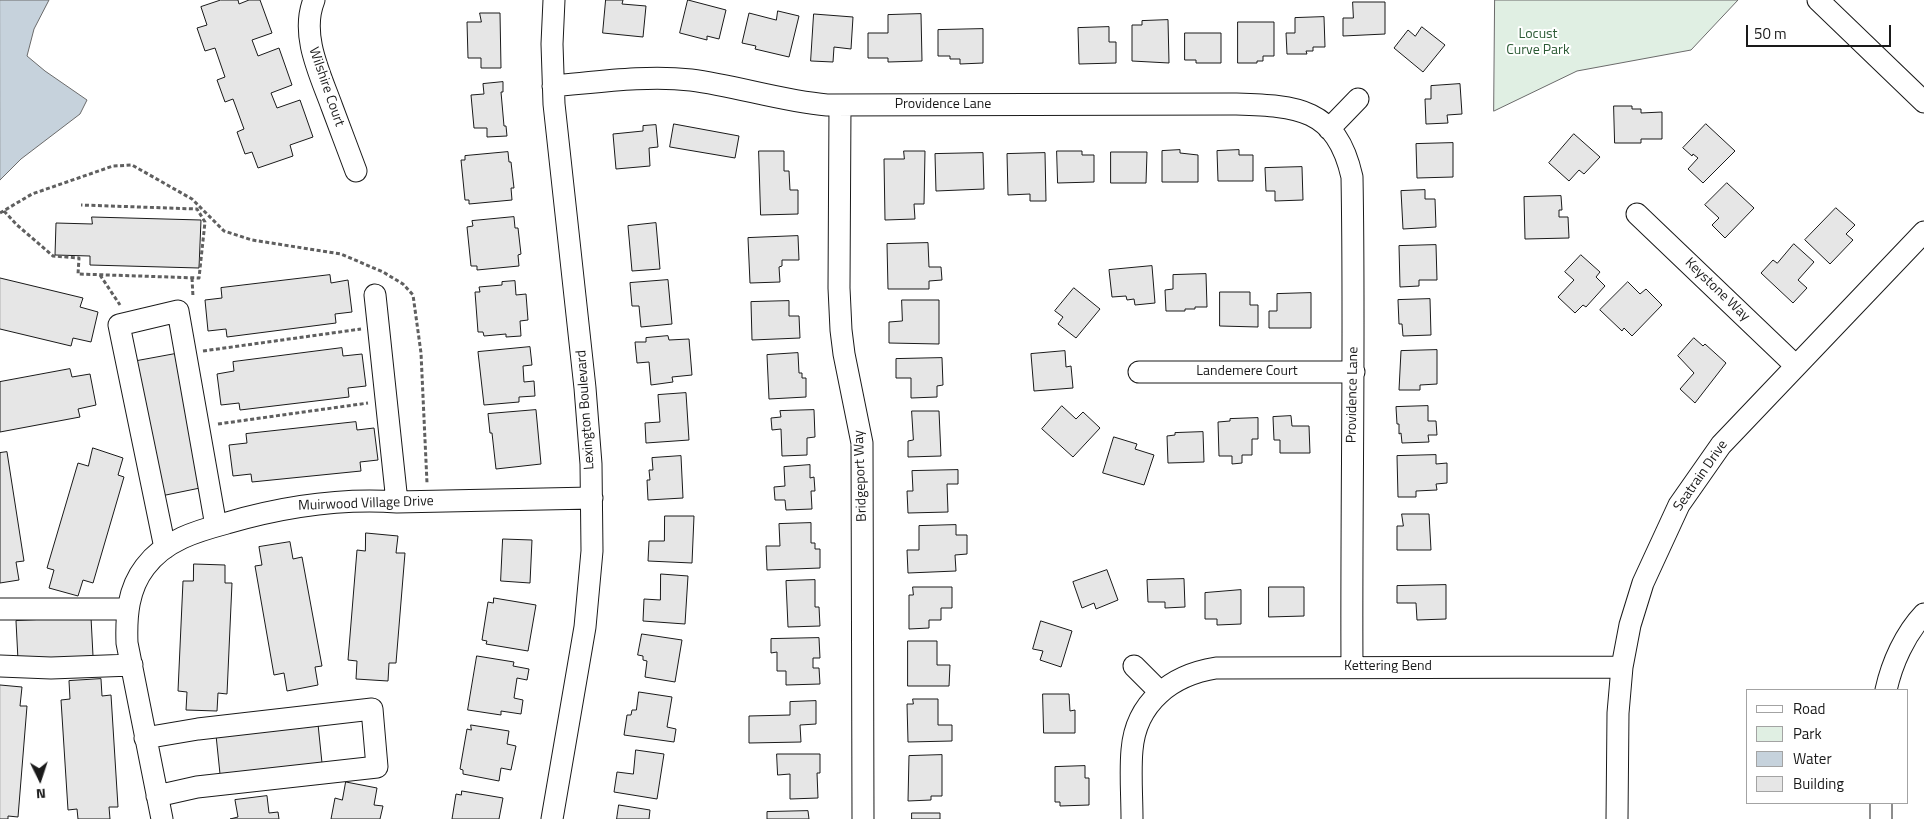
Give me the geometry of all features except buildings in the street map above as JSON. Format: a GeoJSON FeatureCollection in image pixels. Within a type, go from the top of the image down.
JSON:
{"type":"FeatureCollection","features":[{"type":"Feature","properties":{"kind":"street","name":"Wilshire Court"},"geometry":{"type":"LineString","coordinates":[[314,0],[309,25],[310,40],[315,60],[356,172]]}},
{"type":"Feature","properties":{"kind":"street","name":"Lexington Boulevard"},"geometry":{"type":"LineString","coordinates":[[552,819],[585,628],[592,551],[592,498],[585,388],[553,86],[554,0]]}},
{"type":"Feature","properties":{"kind":"street"},"geometry":{"type":"LineString","coordinates":[[1818,0],[1924,102]]}},
{"type":"Feature","properties":{"kind":"street","name":"Providence Lane"},"geometry":{"type":"LineString","coordinates":[[553,86],[658,78],[690,80],[795,102],[840,105],[1233,104],[1280,106],[1304,111],[1315,117],[1329,129],[1344,149],[1352,177],[1354,372],[1351,518],[1352,667]]}},
{"type":"Feature","properties":{"kind":"street"},"geometry":{"type":"LineString","coordinates":[[1329,129],[1358,99]]}},
{"type":"Feature","properties":{"kind":"street","name":"Bridgeport Way"},"geometry":{"type":"LineString","coordinates":[[840,105],[839,288],[841,330],[862,443],[864,819]]}},
{"type":"Feature","properties":{"kind":"street","name":"Keystone Way"},"geometry":{"type":"LineString","coordinates":[[1637,214],[1796,366]]}},
{"type":"Feature","properties":{"kind":"street","name":"Seatrain Drive"},"geometry":{"type":"LineString","coordinates":[[1617,819],[1618,713],[1622,667],[1630,625],[1642,583],[1679,505],[1722,445],[1924,232]]}},
{"type":"Feature","properties":{"kind":"street"},"geometry":{"type":"LineString","coordinates":[[375,295],[397,502]]}},
{"type":"Feature","properties":{"kind":"street"},"geometry":{"type":"LineString","coordinates":[[165,548],[120,325],[178,311],[216,526]]}},
{"type":"Feature","properties":{"kind":"street","name":"Landemere Court"},"geometry":{"type":"LineString","coordinates":[[1139,372],[1354,372]]}},
{"type":"Feature","properties":{"kind":"street","name":"Muirwood Village Drive"},"geometry":{"type":"LineString","coordinates":[[162,819],[127,643],[128,610],[134,586],[145,567],[165,548],[177,540],[216,526],[259,514],[301,506],[378,501],[592,498]]}},
{"type":"Feature","properties":{"kind":"street"},"geometry":{"type":"LineString","coordinates":[[0,609],[128,610]]}},
{"type":"Feature","properties":{"kind":"street"},"geometry":{"type":"LineString","coordinates":[[1886,689],[1890,673],[1903,644],[1924,614]]}},
{"type":"Feature","properties":{"kind":"street"},"geometry":{"type":"LineString","coordinates":[[0,666],[51,668],[132,665]]}},
{"type":"Feature","properties":{"kind":"street"},"geometry":{"type":"LineString","coordinates":[[1134,666],[1160,692]]}},
{"type":"Feature","properties":{"kind":"street","name":"Kettering Bend"},"geometry":{"type":"LineString","coordinates":[[1132,819],[1132,749],[1137,726],[1146,710],[1160,692],[1178,679],[1201,670],[1216,668],[1352,667],[1622,667]]}},
{"type":"Feature","properties":{"kind":"street"},"geometry":{"type":"LineString","coordinates":[[145,738],[198,729],[372,709],[377,767],[197,787],[156,796]]}},
{"type":"Feature","properties":{"kind":"street"},"geometry":{"type":"LineString","coordinates":[[1881,804],[1881,819]]}},
{"type":"Feature","properties":{"kind":"path"},"geometry":{"type":"LineString","coordinates":[[0,213],[32,194],[114,166],[132,165],[192,199],[224,231],[252,240],[341,254],[383,272],[403,284],[413,294],[422,353],[427,501]]}},
{"type":"Feature","properties":{"kind":"path"},"geometry":{"type":"LineString","coordinates":[[4,211],[22,230],[53,256],[79,258],[78,274],[199,278],[205,222],[197,209],[81,205]]}},
{"type":"Feature","properties":{"kind":"path"},"geometry":{"type":"LineString","coordinates":[[99,275],[132,322]]}},
{"type":"Feature","properties":{"kind":"path"},"geometry":{"type":"LineString","coordinates":[[185,353],[378,327]]}},
{"type":"Feature","properties":{"kind":"path"},"geometry":{"type":"LineString","coordinates":[[199,427],[386,400]]}},
{"type":"Feature","properties":{"kind":"green space","name":"Locust Curve Park"},"geometry":{"type":"Polygon","coordinates":[[[1495,0],[1738,0],[1691,50],[1577,71],[1494,111],[1495,0]]]}},
{"type":"Feature","properties":{"kind":"water"},"geometry":{"type":"Polygon","coordinates":[[[0,0],[49,0],[34,29],[27,56],[87,100],[80,114],[21,159],[0,180],[0,0]]]}}]}
